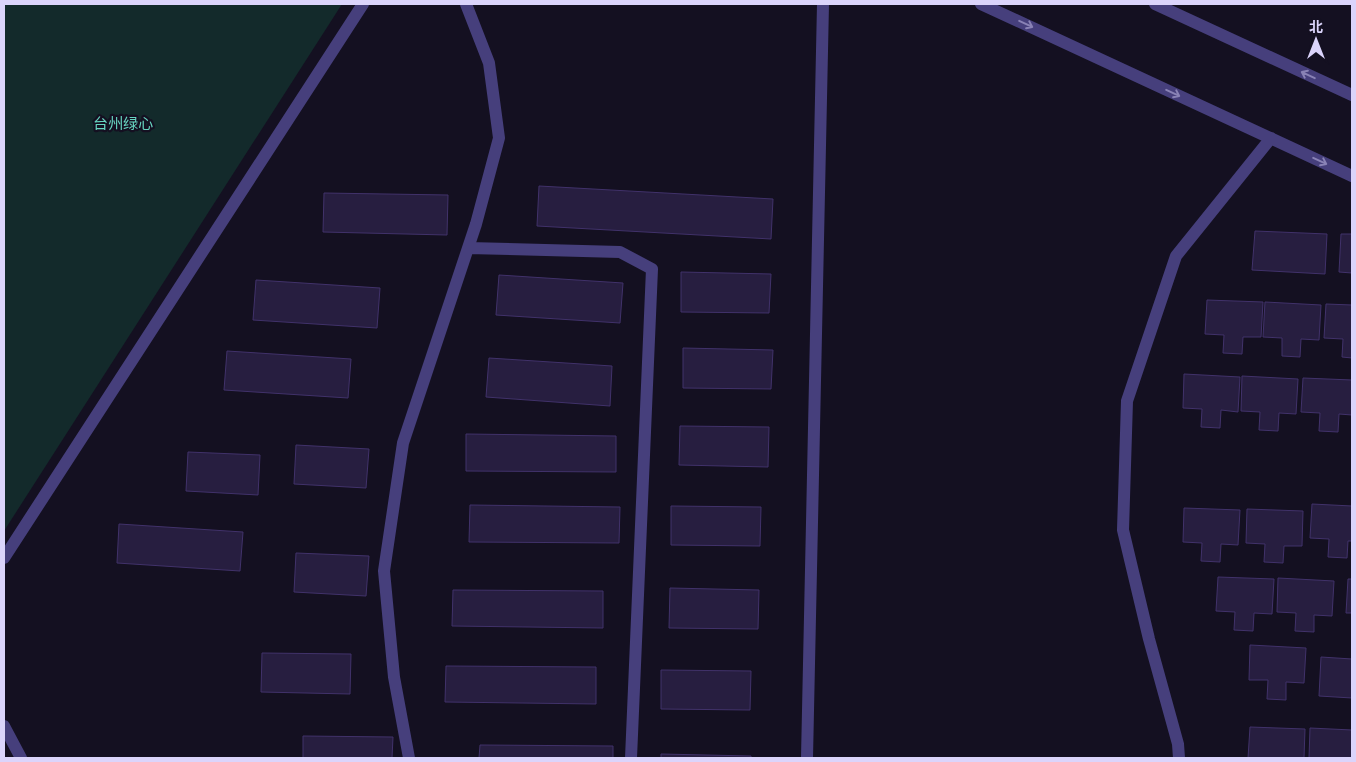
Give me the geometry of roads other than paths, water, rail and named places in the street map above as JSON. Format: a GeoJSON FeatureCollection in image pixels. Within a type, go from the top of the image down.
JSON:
{"type":"FeatureCollection","features":[{"type":"Feature","properties":{"kind":"street"},"geometry":{"type":"LineString","coordinates":[[4,558],[363,4]]}},
{"type":"Feature","properties":{"kind":"street"},"geometry":{"type":"LineString","coordinates":[[409,758],[394,677],[384,570],[403,443],[468,248],[499,138],[489,62],[466,4]]}},
{"type":"Feature","properties":{"kind":"street"},"geometry":{"type":"LineString","coordinates":[[807,758],[823,4]]}},
{"type":"Feature","properties":{"kind":"street"},"geometry":{"type":"LineString","coordinates":[[981,4],[1352,176]]}},
{"type":"Feature","properties":{"kind":"street"},"geometry":{"type":"LineString","coordinates":[[1155,4],[1352,95]]}},
{"type":"Feature","properties":{"kind":"street"},"geometry":{"type":"LineString","coordinates":[[1179,758],[1178,744],[1149,639],[1123,530],[1127,401],[1176,256],[1271,138]]}},
{"type":"Feature","properties":{"kind":"street"},"geometry":{"type":"LineString","coordinates":[[468,248],[620,252],[652,269],[631,758]]}},
{"type":"Feature","properties":{"kind":"street"},"geometry":{"type":"LineString","coordinates":[[4,726],[21,758]]}},
{"type":"Feature","properties":{"kind":"park label","name":"台州绿心"},"geometry":{"type":"Point","coordinates":[123,124]}}]}
